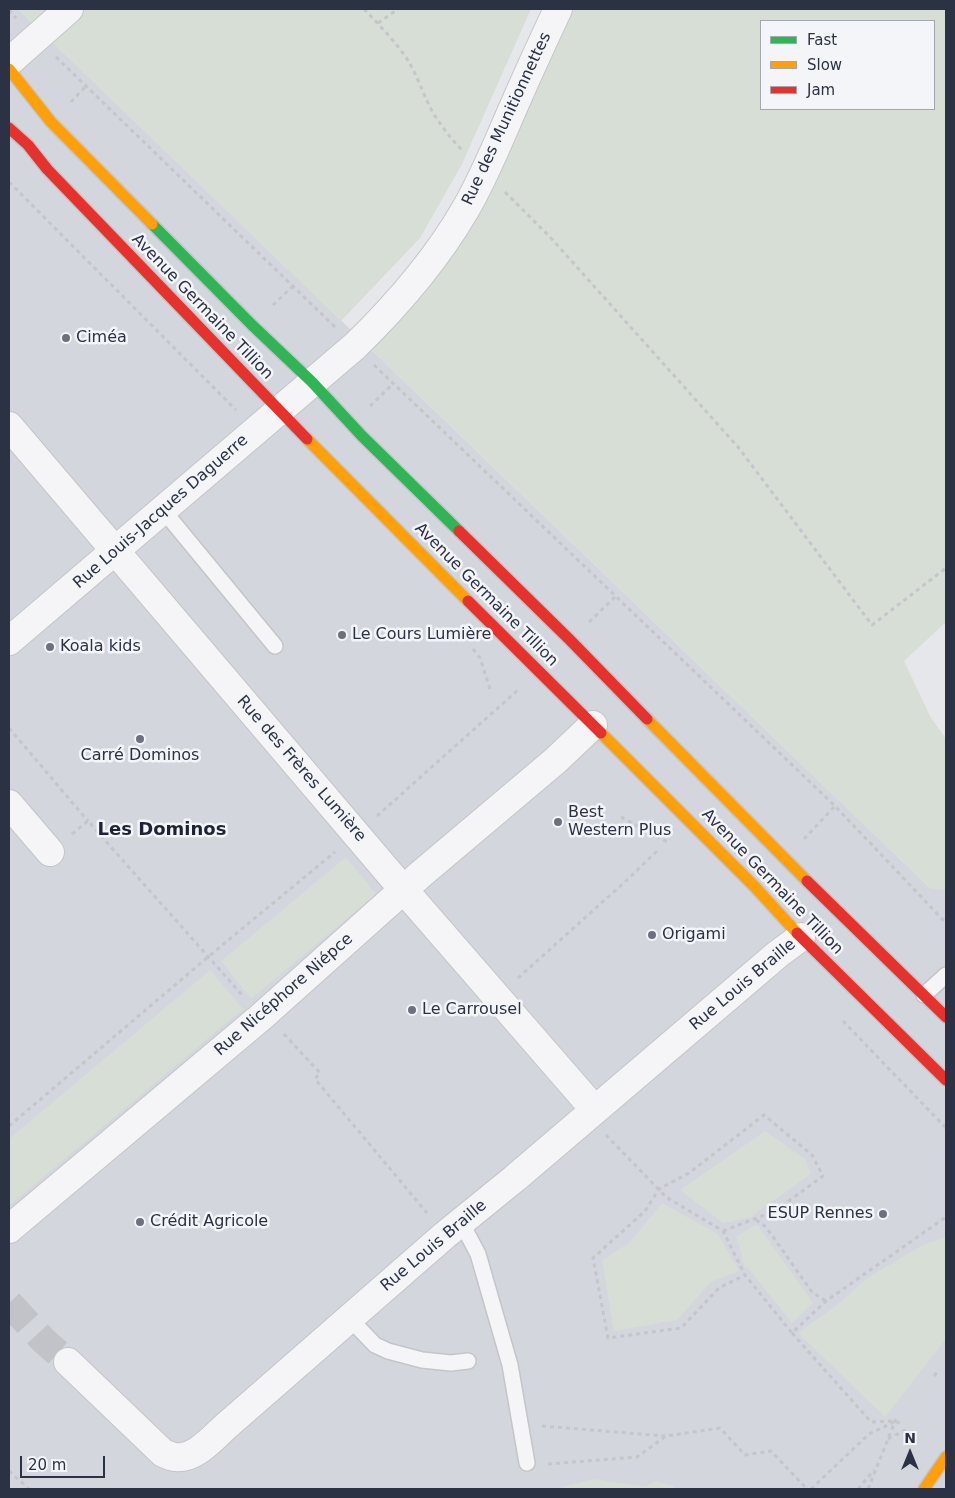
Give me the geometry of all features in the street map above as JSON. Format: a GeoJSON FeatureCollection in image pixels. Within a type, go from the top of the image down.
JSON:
{"type":"FeatureCollection","features":[{"type":"Feature","properties":{"kind":"street"},"geometry":{"type":"LineString","coordinates":[[9,62],[69,9]]}},
{"type":"Feature","properties":{"kind":"street","name":"Rue des Munitionnettes"},"geometry":{"type":"LineString","coordinates":[[312,382],[380,322],[425,270],[465,211],[492,159],[558,9]]}},
{"type":"Feature","properties":{"kind":"street","name":"Avenue Germaine Tillion"},"geometry":{"type":"LineString","coordinates":[[9,69],[52,122],[252,325],[312,382],[362,436],[570,640],[785,858],[946,1017]]}},
{"type":"Feature","properties":{"kind":"street","name":"Avenue Germaine Tillion"},"geometry":{"type":"LineString","coordinates":[[9,128],[28,145],[47,169],[321,454],[755,887],[800,937],[946,1080]]}},
{"type":"Feature","properties":{"kind":"street","name":"Rue Louis-Jacques Daguerre"},"geometry":{"type":"LineString","coordinates":[[9,641],[312,382]]}},
{"type":"Feature","properties":{"kind":"street","name":"Rue des Frères Lumière"},"geometry":{"type":"LineString","coordinates":[[9,426],[592,1113]]}},
{"type":"Feature","properties":{"kind":"street","name":"Rue Nicéphore Niépce"},"geometry":{"type":"LineString","coordinates":[[9,1229],[253,1008],[404,890],[558,758],[593,725]]}},
{"type":"Feature","properties":{"kind":"street"},"geometry":{"type":"LineString","coordinates":[[9,804],[50,852]]}},
{"type":"Feature","properties":{"kind":"street","name":"Rue Louis Braille"},"geometry":{"type":"LineString","coordinates":[[68,1362],[163,1453],[174,1457],[183,1457],[193,1453],[461,1222],[800,937]]}},
{"type":"Feature","properties":{"kind":"street"},"geometry":{"type":"LineString","coordinates":[[924,1489],[946,1457]]}},
{"type":"Feature","properties":{"kind":"lane"},"geometry":{"type":"LineString","coordinates":[[163,510],[275,646]]}},
{"type":"Feature","properties":{"kind":"lane"},"geometry":{"type":"LineString","coordinates":[[924,995],[946,975]]}},
{"type":"Feature","properties":{"kind":"lane"},"geometry":{"type":"LineString","coordinates":[[461,1222],[478,1254],[510,1364],[527,1463]]}},
{"type":"Feature","properties":{"kind":"lane"},"geometry":{"type":"LineString","coordinates":[[350,1318],[375,1345],[388,1351],[422,1360],[451,1363],[468,1361]]}},
{"type":"Feature","properties":{"kind":"path"},"geometry":{"type":"LineString","coordinates":[[364,9],[408,60],[432,111],[450,139],[550,237],[738,447],[872,625],[946,568]]}},
{"type":"Feature","properties":{"kind":"path"},"geometry":{"type":"LineString","coordinates":[[378,23],[398,9]]}},
{"type":"Feature","properties":{"kind":"path"},"geometry":{"type":"LineString","coordinates":[[9,10],[393,384],[835,806],[946,923]]}},
{"type":"Feature","properties":{"kind":"path"},"geometry":{"type":"LineString","coordinates":[[365,412],[393,384]]}},
{"type":"Feature","properties":{"kind":"path"},"geometry":{"type":"LineString","coordinates":[[9,1126],[356,834],[504,704]]}},
{"type":"Feature","properties":{"kind":"path"},"geometry":{"type":"LineString","coordinates":[[9,728],[88,821],[253,1008],[276,1026],[320,1074],[315,1079],[420,1204]]}},
{"type":"Feature","properties":{"kind":"path"},"geometry":{"type":"LineString","coordinates":[[621,817],[674,846]]}},
{"type":"Feature","properties":{"kind":"path"},"geometry":{"type":"LineString","coordinates":[[50,852],[88,821]]}},
{"type":"Feature","properties":{"kind":"path"},"geometry":{"type":"LineString","coordinates":[[516,980],[658,850]]}},
{"type":"Feature","properties":{"kind":"path"},"geometry":{"type":"LineString","coordinates":[[838,1017],[946,1128]]}},
{"type":"Feature","properties":{"kind":"path"},"geometry":{"type":"LineString","coordinates":[[592,1113],[666,1197],[724,1231],[744,1275],[792,1333],[871,1422],[895,1420],[902,1424]]}},
{"type":"Feature","properties":{"kind":"path"},"geometry":{"type":"LineString","coordinates":[[724,1231],[775,1211],[823,1176],[812,1155],[764,1115],[689,1174],[659,1189],[644,1212],[593,1258],[608,1338],[681,1328],[719,1288],[744,1275]]}},
{"type":"Feature","properties":{"kind":"path"},"geometry":{"type":"LineString","coordinates":[[792,1333],[826,1301],[946,1217]]}},
{"type":"Feature","properties":{"kind":"path"},"geometry":{"type":"LineString","coordinates":[[756,1220],[766,1226],[812,1292],[826,1301]]}},
{"type":"Feature","properties":{"kind":"path"},"geometry":{"type":"LineString","coordinates":[[934,1376],[938,1371]]}},
{"type":"Feature","properties":{"kind":"path"},"geometry":{"type":"LineString","coordinates":[[868,1489],[895,1420]]}},
{"type":"Feature","properties":{"kind":"path"},"geometry":{"type":"LineString","coordinates":[[810,1489],[869,1434],[895,1420]]}},
{"type":"Feature","properties":{"kind":"path"},"geometry":{"type":"LineString","coordinates":[[520,1424],[666,1436],[720,1428],[746,1455],[771,1451],[806,1489]]}},
{"type":"Feature","properties":{"kind":"path"},"geometry":{"type":"LineString","coordinates":[[887,1439],[909,1428]]}},
{"type":"Feature","properties":{"kind":"path"},"geometry":{"type":"LineString","coordinates":[[527,1463],[557,1464],[637,1457],[666,1436]]}},
{"type":"Feature","properties":{"kind":"path"},"geometry":{"type":"LineString","coordinates":[[858,1489],[876,1467]]}},
{"type":"Feature","properties":{"kind":"path"},"geometry":{"type":"LineString","coordinates":[[9,1471],[29,1489]]}},
{"type":"Feature","properties":{"kind":"shaded area"},"geometry":{"type":"Polygon","coordinates":[[[11,9],[18,9],[931,889],[946,889],[946,1489],[9,1489],[9,11],[11,9]]]}},
{"type":"Feature","properties":{"kind":"shaded area"},"geometry":{"type":"Polygon","coordinates":[[[18,9],[531,9],[462,164],[420,238],[341,321],[18,9]]]}},
{"type":"Feature","properties":{"kind":"shaded area"},"geometry":{"type":"Polygon","coordinates":[[[574,9],[946,9],[946,622],[904,661],[931,718],[946,739],[946,889],[931,889],[370,348],[471,227],[574,9]]]}},
{"type":"Feature","properties":{"kind":"shaded area"},"geometry":{"type":"Polygon","coordinates":[[[346,857],[376,894],[251,999],[221,961],[346,857]]]}},
{"type":"Feature","properties":{"kind":"shaded area"},"geometry":{"type":"Polygon","coordinates":[[[210,970],[243,1009],[9,1206],[9,1139],[210,970]]]}},
{"type":"Feature","properties":{"kind":"shaded area"},"geometry":{"type":"Polygon","coordinates":[[[765,1131],[805,1159],[811,1174],[752,1217],[723,1223],[680,1190],[765,1131]]]}},
{"type":"Feature","properties":{"kind":"shaded area"},"geometry":{"type":"Polygon","coordinates":[[[662,1203],[718,1234],[739,1271],[711,1282],[677,1320],[614,1331],[602,1260],[629,1243],[662,1203]]]}},
{"type":"Feature","properties":{"kind":"shaded area"},"geometry":{"type":"Polygon","coordinates":[[[757,1224],[813,1303],[792,1323],[748,1268],[745,1268],[736,1236],[757,1224]]]}},
{"type":"Feature","properties":{"kind":"shaded area"},"geometry":{"type":"Polygon","coordinates":[[[946,1237],[946,1339],[885,1417],[798,1333],[838,1304],[867,1278],[925,1244],[946,1237]]]}},
{"type":"Feature","properties":{"kind":"shaded area"},"geometry":{"type":"Polygon","coordinates":[[[594,1479],[646,1487],[656,1481],[673,1486],[675,1489],[555,1489],[594,1479]]]}},
{"type":"Feature","properties":{"kind":"tunnel"},"geometry":{"type":"LineString","coordinates":[[9,1303],[43,1340],[68,1362]]}},
{"type":"Feature","properties":{"kind":"traffic: fast"},"geometry":{"type":"LineString","coordinates":[[152,224],[459,531]]}},
{"type":"Feature","properties":{"kind":"traffic: slow"},"geometry":{"type":"LineString","coordinates":[[9,69],[51,122],[152,224]]}},
{"type":"Feature","properties":{"kind":"traffic: slow"},"geometry":{"type":"LineString","coordinates":[[307,439],[468,601]]}},
{"type":"Feature","properties":{"kind":"traffic: slow"},"geometry":{"type":"LineString","coordinates":[[647,719],[807,881]]}},
{"type":"Feature","properties":{"kind":"traffic: slow"},"geometry":{"type":"LineString","coordinates":[[601,733],[755,887],[797,933]]}},
{"type":"Feature","properties":{"kind":"traffic: slow"},"geometry":{"type":"LineString","coordinates":[[924,1489],[946,1457]]}},
{"type":"Feature","properties":{"kind":"traffic: jam"},"geometry":{"type":"LineString","coordinates":[[9,128],[28,145],[47,169],[307,439]]}},
{"type":"Feature","properties":{"kind":"traffic: jam"},"geometry":{"type":"LineString","coordinates":[[459,531],[647,719]]}},
{"type":"Feature","properties":{"kind":"traffic: jam"},"geometry":{"type":"LineString","coordinates":[[468,601],[601,733]]}},
{"type":"Feature","properties":{"kind":"traffic: jam"},"geometry":{"type":"LineString","coordinates":[[807,881],[946,1017]]}},
{"type":"Feature","properties":{"kind":"traffic: jam"},"geometry":{"type":"LineString","coordinates":[[797,933],[946,1080]]}},
{"type":"Feature","properties":{"kind":"place","name":"Ciméa"},"geometry":{"type":"Point","coordinates":[66,338]}},
{"type":"Feature","properties":{"kind":"place","name":"Le Cours Lumière"},"geometry":{"type":"Point","coordinates":[342,635]}},
{"type":"Feature","properties":{"kind":"place","name":"Koala kids"},"geometry":{"type":"Point","coordinates":[50,647]}},
{"type":"Feature","properties":{"kind":"place","name":"Carré Dominos"},"geometry":{"type":"Point","coordinates":[140,739]}},
{"type":"Feature","properties":{"kind":"place","name":"Best Western Plus"},"geometry":{"type":"Point","coordinates":[558,822]}},
{"type":"Feature","properties":{"kind":"place","name":"Origami"},"geometry":{"type":"Point","coordinates":[652,935]}},
{"type":"Feature","properties":{"kind":"place","name":"Le Carrousel"},"geometry":{"type":"Point","coordinates":[412,1010]}},
{"type":"Feature","properties":{"kind":"place","name":"ESUP Rennes"},"geometry":{"type":"Point","coordinates":[883,1214]}},
{"type":"Feature","properties":{"kind":"place","name":"Crédit Agricole"},"geometry":{"type":"Point","coordinates":[140,1222]}},
{"type":"Feature","properties":{"kind":"district","name":"Les Dominos"},"geometry":{"type":"Point","coordinates":[162,830]}}]}
